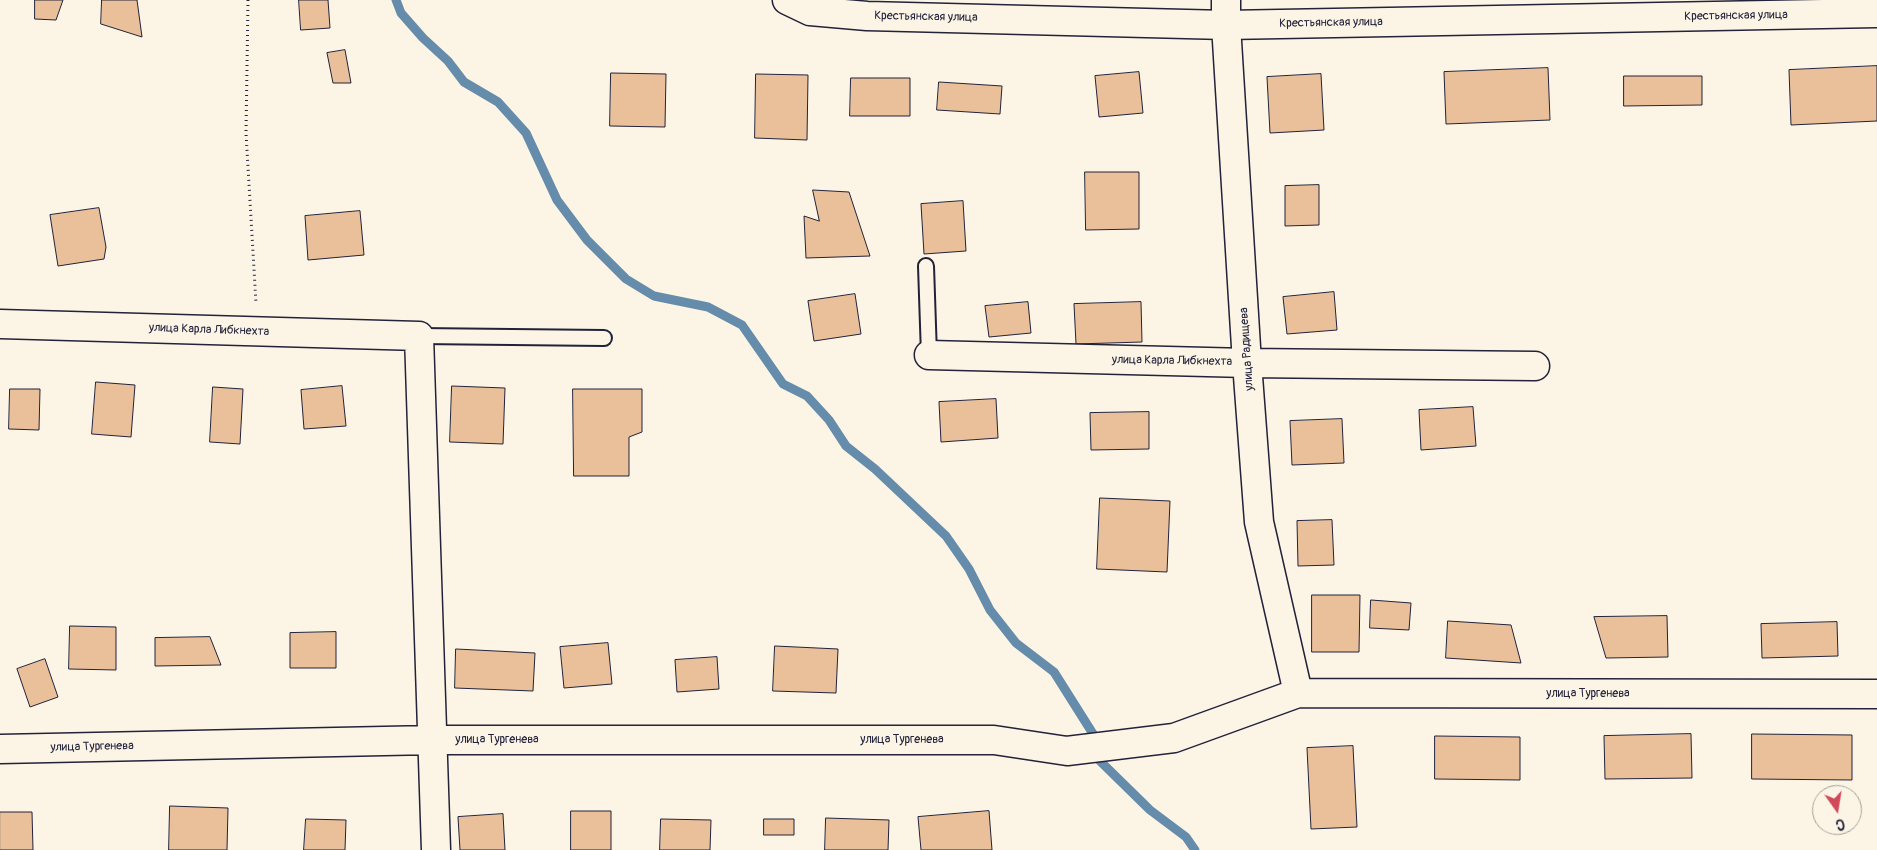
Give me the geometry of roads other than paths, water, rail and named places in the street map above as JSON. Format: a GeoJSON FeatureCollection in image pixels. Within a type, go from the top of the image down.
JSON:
{"type":"FeatureCollection","features":[{"type":"Feature","properties":{"kind":"street","name":"Крестьянская улица"},"geometry":{"type":"LineString","coordinates":[[787,0],[810,11],[867,16],[1226,12],[1877,13]]}},
{"type":"Feature","properties":{"kind":"street","name":"улица Радищева"},"geometry":{"type":"LineString","coordinates":[[1226,12],[1247,363],[1260,522],[1298,693]]}},
{"type":"Feature","properties":{"kind":"street","name":"улица Карла Либкнехта"},"geometry":{"type":"LineString","coordinates":[[0,324],[419,336]]}},
{"type":"Feature","properties":{"kind":"street"},"geometry":{"type":"LineString","coordinates":[[419,336],[436,850]]}},
{"type":"Feature","properties":{"kind":"street","name":"улица Карла Либкнехта"},"geometry":{"type":"LineString","coordinates":[[929,355],[1247,363],[1535,366]]}},
{"type":"Feature","properties":{"kind":"street","name":"улица Тургенева"},"geometry":{"type":"LineString","coordinates":[[0,749],[432,740],[994,740],[1068,751],[1174,738],[1298,693],[1877,694]]}},
{"type":"Feature","properties":{"kind":"lane"},"geometry":{"type":"LineString","coordinates":[[926,266],[929,355]]}},
{"type":"Feature","properties":{"kind":"lane"},"geometry":{"type":"LineString","coordinates":[[419,336],[604,338]]}},
{"type":"Feature","properties":{"kind":"waterway"},"geometry":{"type":"LineString","coordinates":[[396,0],[401,13],[423,38],[448,61],[464,82],[498,102],[526,133],[557,200],[587,240],[626,279],[654,296],[708,307],[742,325],[783,384],[807,396],[829,420],[846,446],[875,469],[946,536],[969,569],[990,610],[1016,643],[1054,672],[1095,737]]}},
{"type":"Feature","properties":{"kind":"waterway"},"geometry":{"type":"LineString","coordinates":[[1099,760],[1150,810],[1186,837],[1195,850]]}}]}
